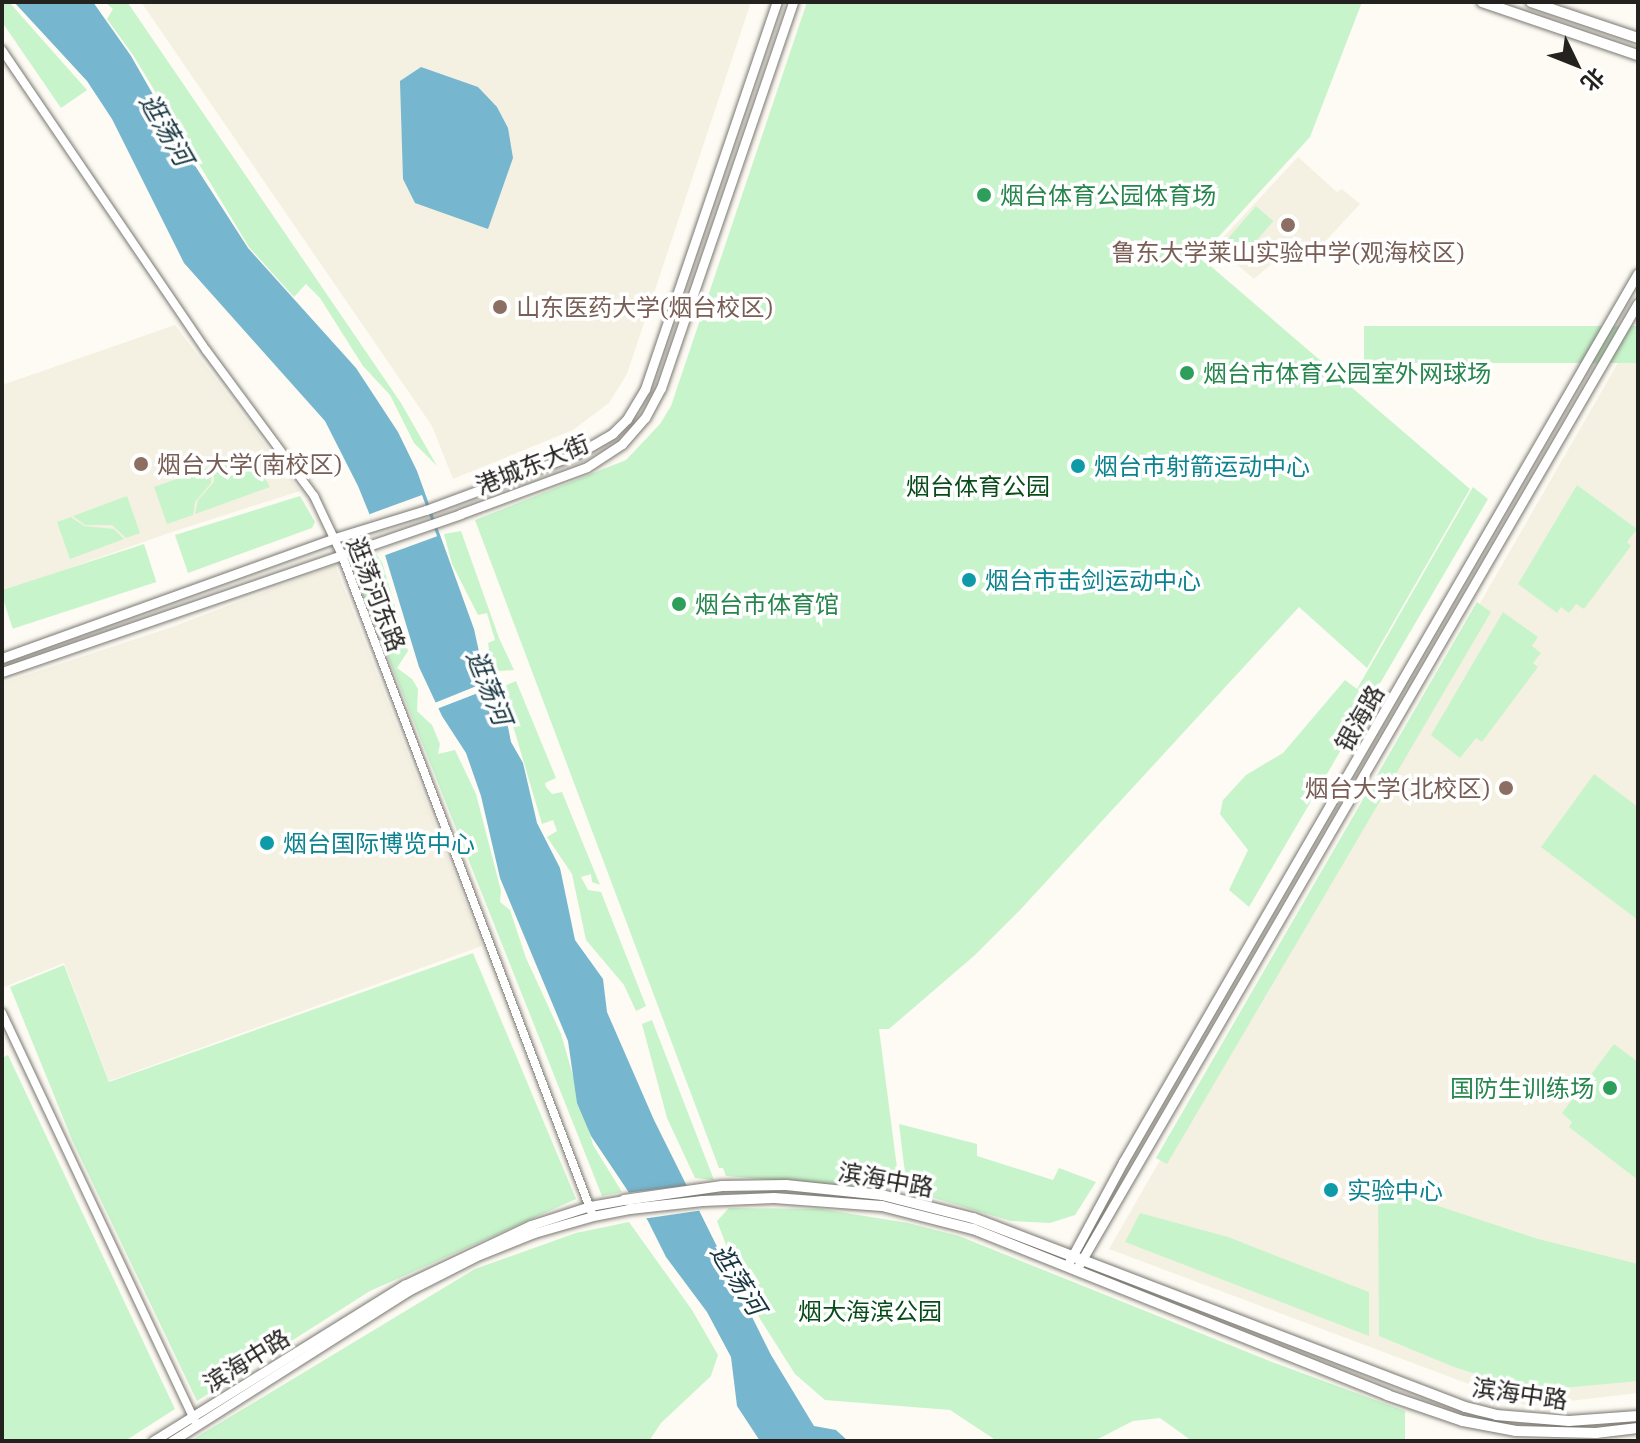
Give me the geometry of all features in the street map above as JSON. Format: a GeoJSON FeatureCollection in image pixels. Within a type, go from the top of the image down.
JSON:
{"type":"FeatureCollection","features":[{"type":"Feature","properties":{"kind":"main road","name":"港城东大街"},"geometry":{"type":"LineString","coordinates":[[2,658],[335,538],[426,510],[579,453],[613,433],[632,411],[652,370],[777,2]]}},
{"type":"Feature","properties":{"kind":"main road","name":"港城东大街"},"geometry":{"type":"LineString","coordinates":[[2,672],[587,467],[622,444],[645,418],[661,388],[793,2]]}},
{"type":"Feature","properties":{"kind":"main road"},"geometry":{"type":"LineString","coordinates":[[1482,2],[1496,4],[1638,55]]}},
{"type":"Feature","properties":{"kind":"main road"},"geometry":{"type":"LineString","coordinates":[[1531,2],[1638,38]]}},
{"type":"Feature","properties":{"kind":"main road","name":"银海路"},"geometry":{"type":"LineString","coordinates":[[1071,1268],[1638,273]]}},
{"type":"Feature","properties":{"kind":"main road","name":"银海路"},"geometry":{"type":"LineString","coordinates":[[1077,1256],[1638,303]]}},
{"type":"Feature","properties":{"kind":"main road"},"geometry":{"type":"LineString","coordinates":[[179,595],[184,608]]}},
{"type":"Feature","properties":{"kind":"main road","name":"滨海中路"},"geometry":{"type":"LineString","coordinates":[[153,1441],[195,1421],[404,1285],[531,1225],[696,1188],[786,1185],[882,1195],[973,1218],[1077,1256],[1419,1393],[1465,1407],[1496,1415],[1569,1421],[1638,1416]]}},
{"type":"Feature","properties":{"kind":"main road","name":"滨海中路"},"geometry":{"type":"LineString","coordinates":[[627,1205],[774,1198],[882,1206],[973,1229],[1387,1395],[1463,1421],[1516,1431],[1596,1433],[1638,1428]]}},
{"type":"Feature","properties":{"kind":"main road","name":"滨海中路"},"geometry":{"type":"LineString","coordinates":[[172,1441],[195,1421]]}},
{"type":"Feature","properties":{"kind":"street","name":"逛荡河东路"},"geometry":{"type":"LineString","coordinates":[[2,50],[206,350],[294,465],[335,538],[591,1211]]}},
{"type":"Feature","properties":{"kind":"street"},"geometry":{"type":"LineString","coordinates":[[2,1013],[195,1421]]}},
{"type":"Feature","properties":{"kind":"shaded area","name":"山东医药大学(烟台校区)"},"geometry":{"type":"Polygon","coordinates":[[[141,2],[751,2],[627,374],[609,403],[573,430],[453,479],[432,426],[141,2]]]}},
{"type":"Feature","properties":{"kind":"shaded area","name":"鲁东大学莱山实验中学(观海校区)"},"geometry":{"type":"Polygon","coordinates":[[[1298,157],[1337,192],[1342,189],[1360,204],[1310,258],[1282,255],[1254,279],[1215,246],[1298,157]]]}},
{"type":"Feature","properties":{"kind":"shaded area","name":"烟台大学(南校区)"},"geometry":{"type":"Polygon","coordinates":[[[175,325],[300,491],[2,592],[2,385],[175,325]]]}},
{"type":"Feature","properties":{"kind":"shaded area","name":"烟台大学(北校区)"},"geometry":{"type":"Polygon","coordinates":[[[1638,328],[1638,1393],[1527,1406],[1109,1249],[1638,328]]]}},
{"type":"Feature","properties":{"kind":"shaded area"},"geometry":{"type":"Polygon","coordinates":[[[335,565],[482,946],[109,1081],[64,963],[2,988],[2,683],[175,626],[335,565]]]}},
{"type":"Feature","properties":{"kind":"green space"},"geometry":{"type":"Polygon","coordinates":[[[2,2],[9,2],[87,90],[61,108],[2,22],[2,2]]]}},
{"type":"Feature","properties":{"kind":"green space"},"geometry":{"type":"Polygon","coordinates":[[[105,2],[127,2],[130,6],[401,403],[437,466],[414,443],[390,395],[363,366],[320,298],[306,284],[294,297],[249,247],[133,55],[107,19],[113,9],[105,2]]]}},
{"type":"Feature","properties":{"kind":"green space","name":"烟台体育公园"},"geometry":{"type":"Polygon","coordinates":[[[807,2],[1362,2],[1310,137],[1200,257],[1470,489],[1367,668],[1299,607],[1020,910],[975,955],[889,1029],[879,1029],[900,1191],[870,1182],[871,1188],[726,1176],[723,1168],[719,1168],[475,520],[626,460],[660,424],[671,406],[807,2]]]}},
{"type":"Feature","properties":{"kind":"green space"},"geometry":{"type":"Polygon","coordinates":[[[1256,206],[1273,221],[1244,255],[1226,240],[1256,206]]]}},
{"type":"Feature","properties":{"kind":"green space"},"geometry":{"type":"Polygon","coordinates":[[[1364,326],[1638,326],[1638,363],[1364,363],[1364,326]]]}},
{"type":"Feature","properties":{"kind":"green space"},"geometry":{"type":"Polygon","coordinates":[[[252,454],[270,487],[195,514],[198,500],[214,482],[214,465],[252,454]]]}},
{"type":"Feature","properties":{"kind":"green space"},"geometry":{"type":"Polygon","coordinates":[[[213,466],[211,483],[195,502],[193,515],[167,524],[154,487],[213,466]]]}},
{"type":"Feature","properties":{"kind":"green space"},"geometry":{"type":"Polygon","coordinates":[[[1577,485],[1637,529],[1627,542],[1631,546],[1584,609],[1576,604],[1569,613],[1561,607],[1557,613],[1518,584],[1577,485]]]}},
{"type":"Feature","properties":{"kind":"green space"},"geometry":{"type":"Polygon","coordinates":[[[1473,487],[1488,499],[1249,907],[1229,890],[1248,850],[1220,814],[1223,800],[1246,775],[1283,753],[1345,680],[1357,689],[1473,487]]]}},
{"type":"Feature","properties":{"kind":"green space"},"geometry":{"type":"Polygon","coordinates":[[[127,496],[140,533],[126,538],[112,525],[85,525],[73,516],[127,496]]]}},
{"type":"Feature","properties":{"kind":"green space"},"geometry":{"type":"Polygon","coordinates":[[[300,496],[315,522],[312,528],[188,573],[175,535],[300,496]]]}},
{"type":"Feature","properties":{"kind":"green space"},"geometry":{"type":"Polygon","coordinates":[[[71,517],[84,526],[114,529],[124,539],[70,559],[57,522],[71,517]]]}},
{"type":"Feature","properties":{"kind":"green space"},"geometry":{"type":"Polygon","coordinates":[[[461,531],[499,638],[514,670],[498,671],[498,678],[489,682],[484,652],[489,649],[488,643],[495,640],[487,613],[478,615],[452,564],[444,534],[461,531]]]}},
{"type":"Feature","properties":{"kind":"green space"},"geometry":{"type":"Polygon","coordinates":[[[144,544],[156,582],[13,629],[2,590],[144,544]]]}},
{"type":"Feature","properties":{"kind":"green space"},"geometry":{"type":"Polygon","coordinates":[[[376,554],[382,562],[408,651],[397,668],[412,679],[418,689],[417,711],[432,725],[440,744],[438,754],[455,750],[476,794],[501,891],[500,902],[510,910],[526,958],[561,1034],[593,1145],[622,1192],[602,1196],[355,574],[358,563],[376,554]]]}},
{"type":"Feature","properties":{"kind":"green space"},"geometry":{"type":"Polygon","coordinates":[[[1477,602],[1491,612],[1167,1164],[1156,1158],[1477,602]]]}},
{"type":"Feature","properties":{"kind":"green space"},"geometry":{"type":"Polygon","coordinates":[[[1503,612],[1538,637],[1532,646],[1541,653],[1533,663],[1538,667],[1482,742],[1476,738],[1460,758],[1431,735],[1503,612]]]}},
{"type":"Feature","properties":{"kind":"green space"},"geometry":{"type":"Polygon","coordinates":[[[516,681],[556,778],[545,783],[546,787],[552,794],[562,792],[600,885],[592,882],[591,874],[581,877],[588,890],[601,892],[646,1006],[636,1011],[624,985],[586,940],[572,874],[547,837],[557,831],[553,820],[542,824],[514,729],[493,691],[516,681]]]}},
{"type":"Feature","properties":{"kind":"green space"},"geometry":{"type":"Polygon","coordinates":[[[1594,774],[1638,807],[1638,920],[1541,847],[1594,774]]]}},
{"type":"Feature","properties":{"kind":"green space"},"geometry":{"type":"Polygon","coordinates":[[[473,953],[576,1199],[370,1291],[197,1401],[73,1142],[10,987],[64,965],[109,1082],[473,953]]]}},
{"type":"Feature","properties":{"kind":"green space"},"geometry":{"type":"Polygon","coordinates":[[[652,1020],[714,1180],[695,1178],[667,1118],[642,1024],[652,1020]]]}},
{"type":"Feature","properties":{"kind":"green space","name":"国防生训练场"},"geometry":{"type":"Polygon","coordinates":[[[1614,1044],[1638,1062],[1638,1180],[1569,1127],[1572,1122],[1562,1113],[1614,1044]]]}},
{"type":"Feature","properties":{"kind":"green space"},"geometry":{"type":"Polygon","coordinates":[[[8,1055],[175,1409],[125,1441],[2,1441],[2,1058],[8,1055]]]}},
{"type":"Feature","properties":{"kind":"green space"},"geometry":{"type":"Polygon","coordinates":[[[899,1124],[977,1144],[977,1156],[1053,1180],[1059,1168],[1096,1182],[1075,1215],[1050,1223],[1011,1221],[907,1190],[899,1124]]]}},
{"type":"Feature","properties":{"kind":"green space"},"geometry":{"type":"Polygon","coordinates":[[[1378,1186],[1538,1239],[1638,1264],[1638,1381],[1529,1391],[1454,1367],[1379,1336],[1378,1186]]]}},
{"type":"Feature","properties":{"kind":"green space","name":"烟大海滨公园"},"geometry":{"type":"Polygon","coordinates":[[[729,1208],[821,1209],[908,1223],[959,1236],[1272,1362],[1405,1411],[1405,1441],[1192,1441],[1160,1418],[1133,1421],[1094,1441],[997,1441],[950,1410],[825,1400],[795,1374],[747,1296],[755,1293],[751,1284],[742,1287],[717,1221],[729,1208]]]}},
{"type":"Feature","properties":{"kind":"green space"},"geometry":{"type":"Polygon","coordinates":[[[1140,1213],[1228,1237],[1369,1292],[1369,1336],[1125,1242],[1140,1213]]]}},
{"type":"Feature","properties":{"kind":"green space"},"geometry":{"type":"Polygon","coordinates":[[[629,1222],[692,1310],[718,1355],[711,1376],[661,1423],[649,1441],[190,1441],[475,1269],[576,1233],[629,1222]]]}},
{"type":"Feature","properties":{"kind":"water","name":"逛荡河"},"geometry":{"type":"Polygon","coordinates":[[[14,2],[93,2],[131,56],[183,147],[248,248],[356,368],[398,432],[417,471],[474,629],[489,697],[507,722],[511,742],[523,763],[537,823],[560,868],[575,940],[603,979],[607,1012],[654,1120],[771,1355],[814,1426],[836,1430],[848,1441],[760,1441],[737,1406],[731,1357],[707,1312],[666,1257],[648,1221],[591,1136],[577,1103],[568,1041],[500,878],[481,796],[466,753],[442,716],[419,667],[382,545],[358,486],[325,421],[184,263],[112,119],[87,81],[14,2]]]}},
{"type":"Feature","properties":{"kind":"water"},"geometry":{"type":"Polygon","coordinates":[[[421,67],[478,87],[497,107],[508,128],[513,158],[488,229],[415,203],[403,179],[400,81],[421,67]]]}},
{"type":"Feature","properties":{"kind":"pier"},"geometry":{"type":"Polygon","coordinates":[[[422,495],[437,536],[384,555],[369,514],[422,495]]]}},
{"type":"Feature","properties":{"kind":"pier"},"geometry":{"type":"Polygon","coordinates":[[[489,681],[491,688],[434,710],[432,704],[489,681]]]}},
{"type":"Feature","properties":{"kind":"pier"},"geometry":{"type":"Polygon","coordinates":[[[692,1185],[704,1210],[642,1219],[625,1193],[692,1185]]]}},
{"type":"Feature","properties":{"kind":"place","name":"烟台体育公园体育场"},"geometry":{"type":"Point","coordinates":[984,195]}},
{"type":"Feature","properties":{"kind":"place","name":"鲁东大学莱山实验中学(观海校区)"},"geometry":{"type":"Point","coordinates":[1288,225]}},
{"type":"Feature","properties":{"kind":"place","name":"山东医药大学(烟台校区)"},"geometry":{"type":"Point","coordinates":[500,307]}},
{"type":"Feature","properties":{"kind":"place","name":"烟台市体育公园室外网球场"},"geometry":{"type":"Point","coordinates":[1187,373]}},
{"type":"Feature","properties":{"kind":"place","name":"烟台大学(南校区)"},"geometry":{"type":"Point","coordinates":[141,464]}},
{"type":"Feature","properties":{"kind":"place","name":"烟台市射箭运动中心"},"geometry":{"type":"Point","coordinates":[1078,466]}},
{"type":"Feature","properties":{"kind":"place","name":"烟台市击剑运动中心"},"geometry":{"type":"Point","coordinates":[969,580]}},
{"type":"Feature","properties":{"kind":"place","name":"烟台市体育馆"},"geometry":{"type":"Point","coordinates":[679,604]}},
{"type":"Feature","properties":{"kind":"place","name":"烟台大学(北校区)"},"geometry":{"type":"Point","coordinates":[1506,788]}},
{"type":"Feature","properties":{"kind":"place","name":"烟台国际博览中心"},"geometry":{"type":"Point","coordinates":[267,843]}},
{"type":"Feature","properties":{"kind":"place","name":"国防生训练场"},"geometry":{"type":"Point","coordinates":[1610,1088]}},
{"type":"Feature","properties":{"kind":"place","name":"实验中心"},"geometry":{"type":"Point","coordinates":[1331,1190]}}]}
